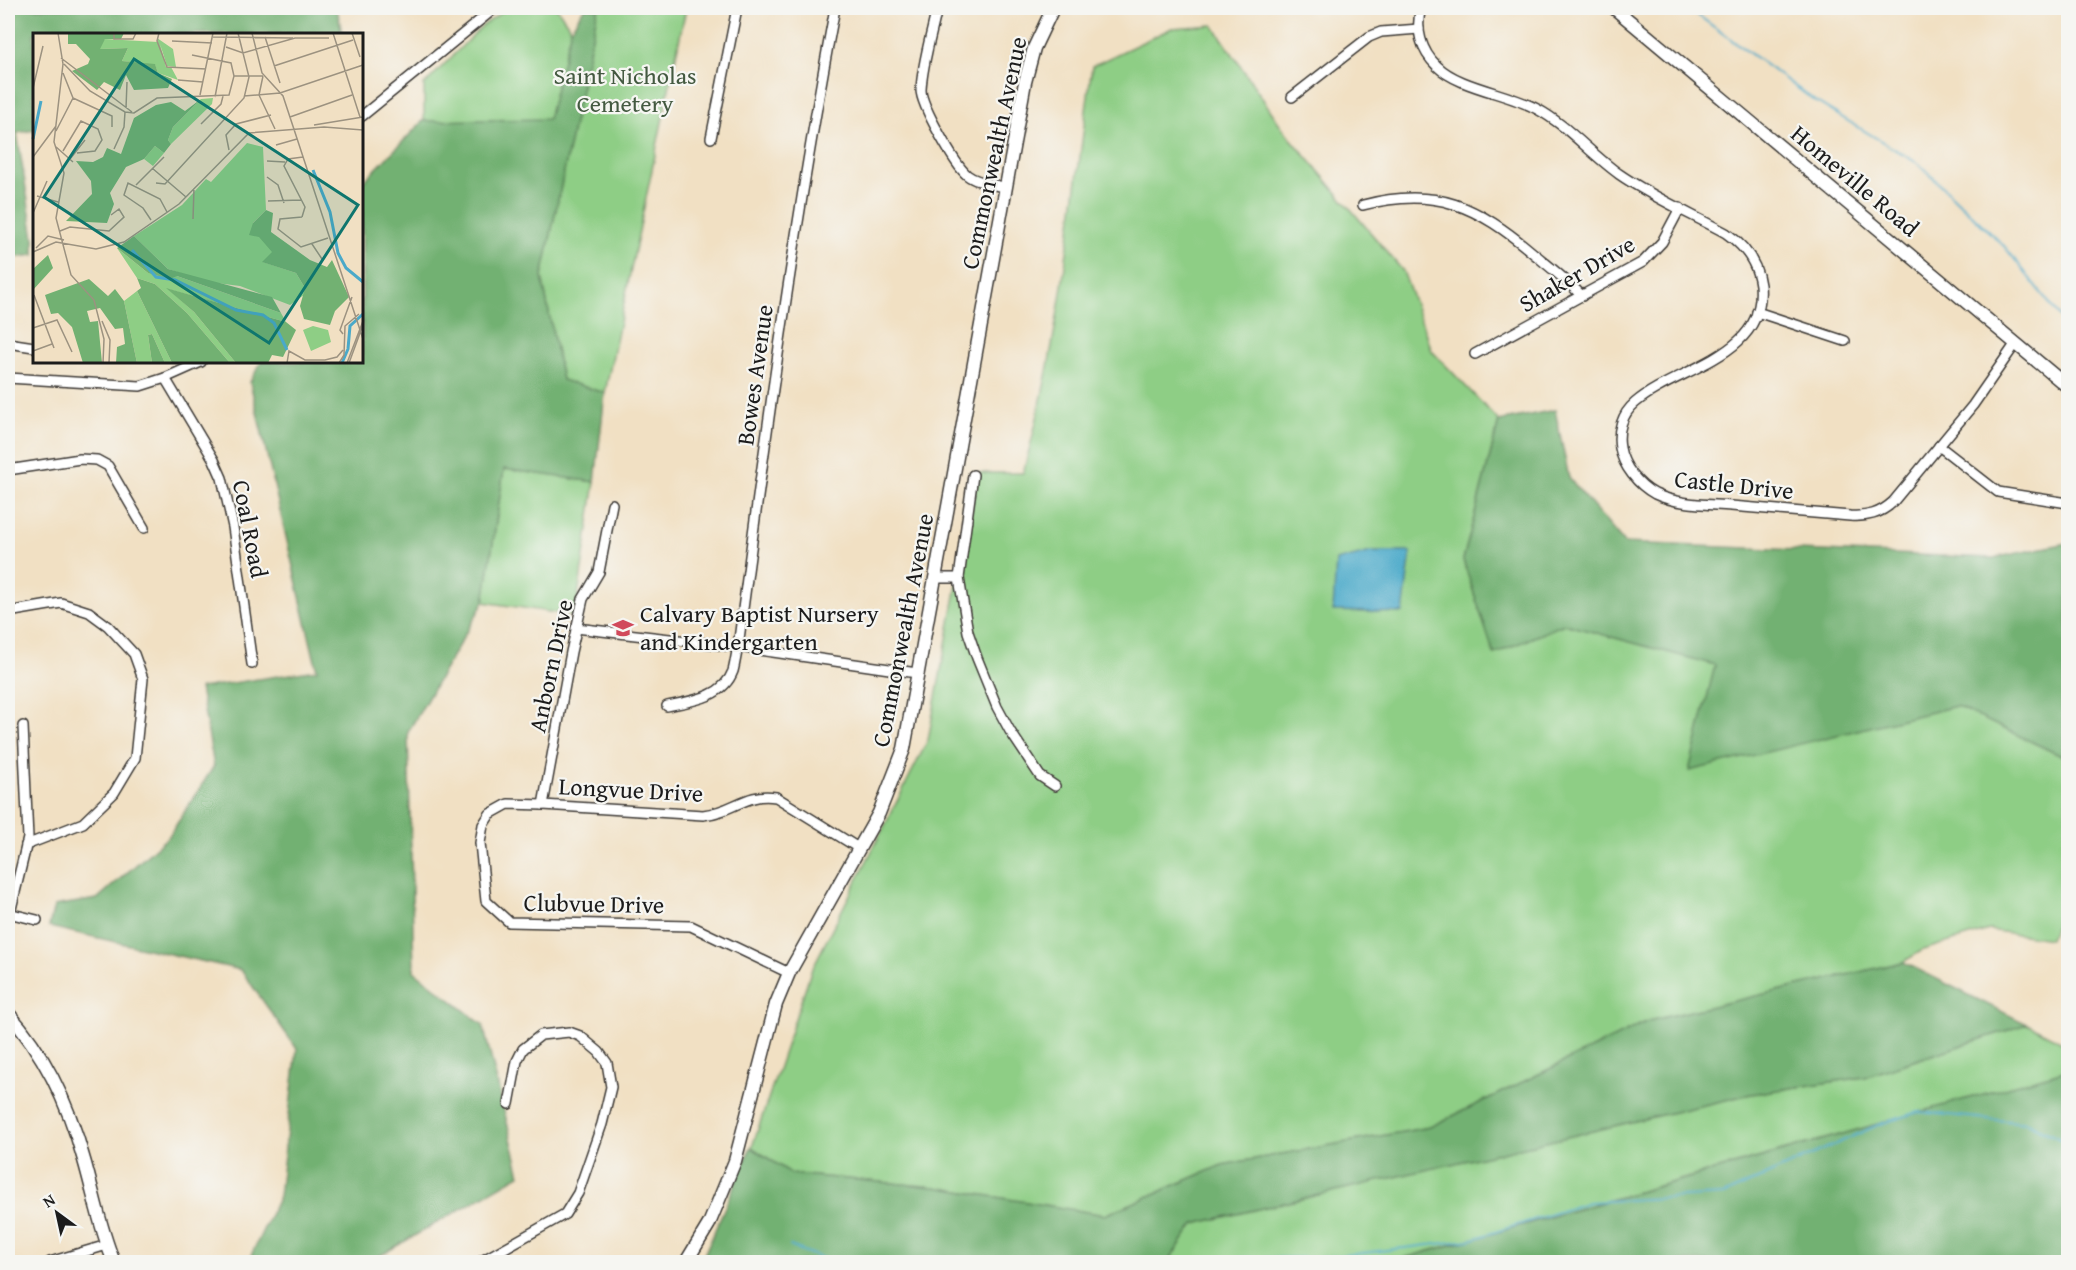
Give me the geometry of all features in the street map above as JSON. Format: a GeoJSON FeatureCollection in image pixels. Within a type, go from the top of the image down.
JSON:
{"type":"FeatureCollection","features":[{"type":"Feature","properties":{"kind":"street"},"geometry":{"type":"LineString","coordinates":[[363,115],[495,8]]}},
{"type":"Feature","properties":{"kind":"street"},"geometry":{"type":"LineString","coordinates":[[711,138],[737,8]]}},
{"type":"Feature","properties":{"kind":"street","name":"Bowes Avenue"},"geometry":{"type":"LineString","coordinates":[[667,706],[706,698],[720,689],[732,674],[738,647],[775,369],[800,203],[836,8]]}},
{"type":"Feature","properties":{"kind":"street"},"geometry":{"type":"LineString","coordinates":[[937,8],[921,88],[923,102],[964,171],[977,180],[1006,188]]}},
{"type":"Feature","properties":{"kind":"street","name":"Commonwealth Avenue"},"geometry":{"type":"LineString","coordinates":[[686,1263],[709,1224],[735,1161],[776,1005],[789,973],[879,813],[904,749],[1031,58],[1053,8]]}},
{"type":"Feature","properties":{"kind":"street","name":"Castle Drive"},"geometry":{"type":"LineString","coordinates":[[1421,8],[1419,29],[1424,50],[1442,71],[1536,108],[1624,177],[1726,233],[1748,252],[1756,268],[1760,286],[1757,312],[1749,330],[1731,348],[1640,399],[1624,417],[1619,435],[1621,453],[1634,476],[1648,490],[1665,498],[1684,502],[1869,516],[1893,502],[1973,405],[2016,343]]}},
{"type":"Feature","properties":{"kind":"street","name":"Homeville Road"},"geometry":{"type":"LineString","coordinates":[[1614,8],[2068,387]]}},
{"type":"Feature","properties":{"kind":"street"},"geometry":{"type":"LineString","coordinates":[[1292,97],[1369,37],[1381,32],[1419,29]]}},
{"type":"Feature","properties":{"kind":"street"},"geometry":{"type":"LineString","coordinates":[[1363,205],[1388,199],[1412,197],[1446,201],[1467,208],[1505,229],[1582,296]]}},
{"type":"Feature","properties":{"kind":"street","name":"Shaker Drive"},"geometry":{"type":"LineString","coordinates":[[1474,354],[1635,267],[1649,257],[1662,242],[1680,208]]}},
{"type":"Feature","properties":{"kind":"street"},"geometry":{"type":"LineString","coordinates":[[1757,312],[1845,340]]}},
{"type":"Feature","properties":{"kind":"street"},"geometry":{"type":"LineString","coordinates":[[8,343],[33,347]]}},
{"type":"Feature","properties":{"kind":"street"},"geometry":{"type":"LineString","coordinates":[[8,378],[140,386],[199,363]]}},
{"type":"Feature","properties":{"kind":"street","name":"Coal Road"},"geometry":{"type":"LineString","coordinates":[[165,378],[214,460],[222,478],[233,527],[252,664]]}},
{"type":"Feature","properties":{"kind":"street"},"geometry":{"type":"LineString","coordinates":[[1939,446],[1998,492],[2068,503]]}},
{"type":"Feature","properties":{"kind":"street"},"geometry":{"type":"LineString","coordinates":[[8,470],[80,459],[97,460],[108,466],[144,528]]}},
{"type":"Feature","properties":{"kind":"street"},"geometry":{"type":"LineString","coordinates":[[973,475],[959,578],[968,632],[997,707],[1010,731],[1040,776],[1055,786]]}},
{"type":"Feature","properties":{"kind":"street","name":"Anborn Drive"},"geometry":{"type":"LineString","coordinates":[[543,805],[576,628],[583,599],[599,572],[612,504]]}},
{"type":"Feature","properties":{"kind":"street"},"geometry":{"type":"LineString","coordinates":[[935,578],[959,578]]}},
{"type":"Feature","properties":{"kind":"street"},"geometry":{"type":"LineString","coordinates":[[8,612],[61,603],[89,612],[108,626],[134,654],[143,679],[135,758],[114,792],[83,823],[26,845]]}},
{"type":"Feature","properties":{"kind":"street"},"geometry":{"type":"LineString","coordinates":[[576,628],[738,647],[917,673]]}},
{"type":"Feature","properties":{"kind":"street"},"geometry":{"type":"LineString","coordinates":[[23,726],[28,838],[9,913],[37,920]]}},
{"type":"Feature","properties":{"kind":"street","name":"Longvue Drive"},"geometry":{"type":"LineString","coordinates":[[490,814],[508,804],[719,814],[750,798],[763,795],[776,797],[860,849]]}},
{"type":"Feature","properties":{"kind":"street","name":"Clubvue Drive"},"geometry":{"type":"LineString","coordinates":[[490,814],[483,825],[480,843],[486,902],[509,922],[691,926],[789,973]]}},
{"type":"Feature","properties":{"kind":"street"},"geometry":{"type":"LineString","coordinates":[[8,1013],[26,1033],[59,1088],[83,1158],[114,1263]]}},
{"type":"Feature","properties":{"kind":"street"},"geometry":{"type":"LineString","coordinates":[[480,1263],[565,1214],[574,1200],[602,1124],[611,1087],[607,1063],[599,1052],[580,1036],[569,1032],[542,1035],[523,1049],[517,1061],[509,1104]]}},
{"type":"Feature","properties":{"kind":"street"},"geometry":{"type":"LineString","coordinates":[[50,1263],[107,1245]]}},
{"type":"Feature","properties":{"kind":"green space"},"geometry":{"type":"Polygon","coordinates":[[[8,8],[337,8],[342,33],[33,33],[33,130],[17,133],[33,232],[33,255],[8,258],[8,8]]]}},
{"type":"Feature","properties":{"kind":"green space"},"geometry":{"type":"Polygon","coordinates":[[[508,8],[557,8],[571,29],[548,120],[424,121],[424,85],[482,26],[508,8]]]}},
{"type":"Feature","properties":{"kind":"green space"},"geometry":{"type":"Polygon","coordinates":[[[584,8],[598,8],[542,277],[562,380],[605,393],[595,482],[504,469],[484,602],[408,732],[414,971],[483,1025],[520,1175],[369,1262],[248,1262],[279,1196],[297,1049],[241,970],[49,927],[54,906],[97,899],[169,836],[214,766],[200,688],[317,670],[250,382],[260,363],[363,363],[363,182],[423,121],[548,119],[571,29],[584,8]]]}},
{"type":"Feature","properties":{"kind":"green space","name":"Saint Nicholas Cemetery"},"geometry":{"type":"Polygon","coordinates":[[[598,8],[686,8],[605,393],[562,380],[542,277],[598,8]]]}},
{"type":"Feature","properties":{"kind":"green space"},"geometry":{"type":"Polygon","coordinates":[[[1213,25],[1283,129],[1403,271],[1432,351],[1499,421],[1463,560],[1494,654],[1564,624],[1716,665],[1690,770],[1956,706],[2068,759],[2068,891],[2050,939],[1989,930],[1923,950],[1903,962],[1648,1021],[1430,1127],[1222,1165],[1105,1215],[935,1187],[792,1174],[752,1147],[811,971],[928,740],[978,473],[1023,473],[1047,373],[1056,322],[1092,66],[1172,28],[1213,25]]]}},
{"type":"Feature","properties":{"kind":"green space"},"geometry":{"type":"Polygon","coordinates":[[[1555,410],[1569,478],[1624,543],[1993,558],[2068,543],[2068,759],[1956,706],[1689,771],[1715,665],[1564,624],[1494,654],[1463,560],[1499,421],[1555,410]]]}},
{"type":"Feature","properties":{"kind":"green space"},"geometry":{"type":"Polygon","coordinates":[[[504,469],[595,482],[575,616],[484,602],[504,469]]]}},
{"type":"Feature","properties":{"kind":"green space"},"geometry":{"type":"Polygon","coordinates":[[[1903,962],[2027,1024],[1864,1077],[1751,1094],[1194,1224],[1168,1262],[701,1262],[751,1147],[792,1174],[935,1187],[1105,1215],[1222,1165],[1430,1127],[1648,1021],[1903,962]]]}},
{"type":"Feature","properties":{"kind":"green space"},"geometry":{"type":"Polygon","coordinates":[[[2027,1024],[2068,1045],[2068,1070],[1390,1262],[1168,1262],[1194,1224],[1751,1094],[1864,1077],[2027,1024]]]}},
{"type":"Feature","properties":{"kind":"green space"},"geometry":{"type":"Polygon","coordinates":[[[2068,1070],[2068,1262],[1390,1262],[1470,1240],[2068,1070]]]}},
{"type":"Feature","properties":{"kind":"water"},"geometry":{"type":"Polygon","coordinates":[[[1371,552],[1411,552],[1403,613],[1333,611],[1336,561],[1371,552]]]}},
{"type":"Feature","properties":{"kind":"waterway"},"geometry":{"type":"LineString","coordinates":[[1688,8],[1815,101],[1919,164],[2005,247],[2068,327]]}},
{"type":"Feature","properties":{"kind":"waterway"},"geometry":{"type":"LineString","coordinates":[[1193,1262],[1204,1258],[1321,1258],[1470,1240],[1589,1202],[1723,1195],[1880,1124],[1919,1112],[2027,1123],[2068,1143]]}},
{"type":"Feature","properties":{"kind":"waterway"},"geometry":{"type":"LineString","coordinates":[[790,1246],[832,1262]]}},
{"type":"Feature","properties":{"kind":"place","name":"Calvary Baptist Nursery and Kindergarten"},"geometry":{"type":"Point","coordinates":[623,628]}}]}
